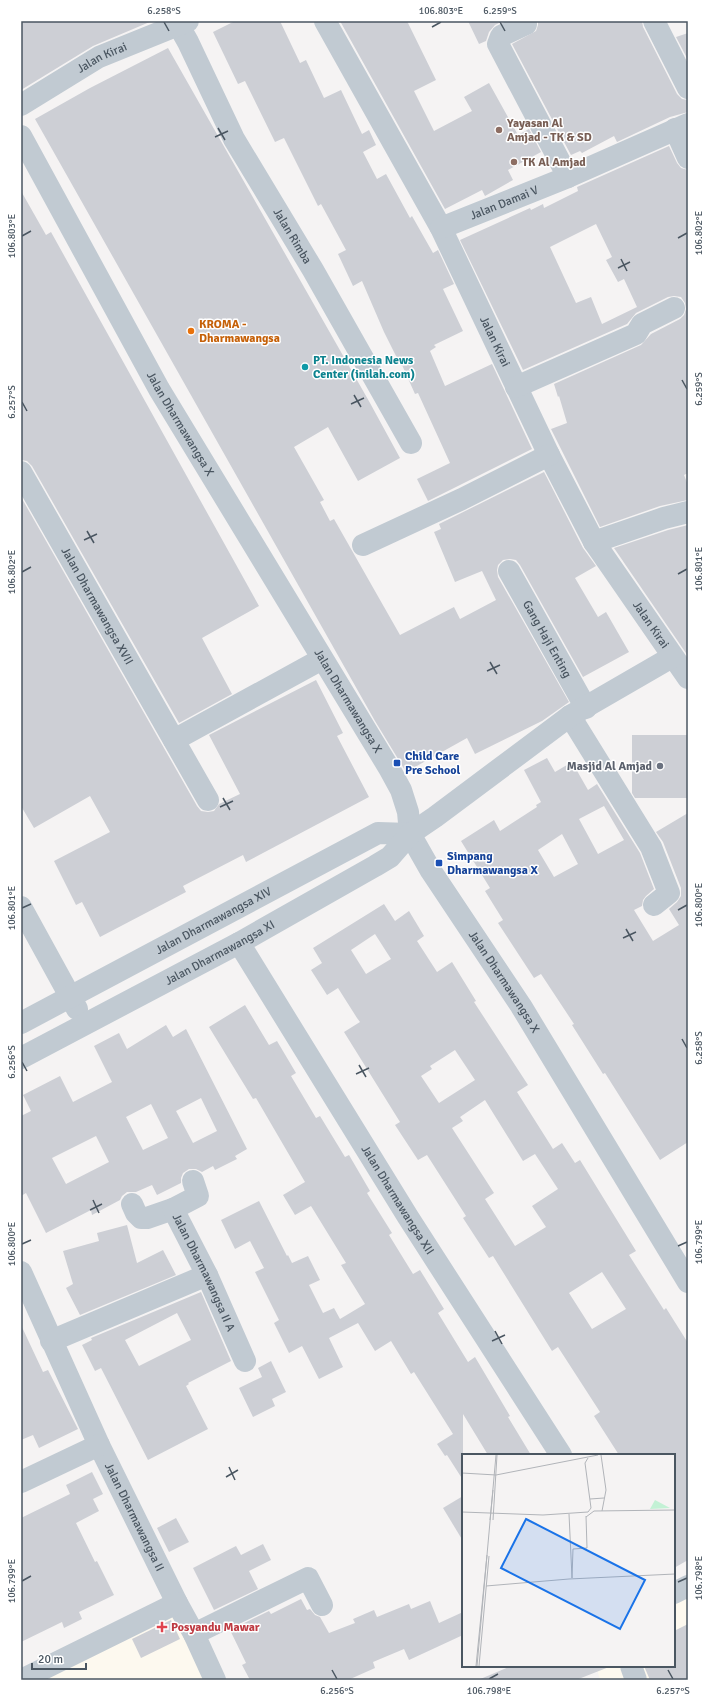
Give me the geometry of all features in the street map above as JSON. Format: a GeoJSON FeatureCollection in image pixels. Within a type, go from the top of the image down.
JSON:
{"type":"FeatureCollection","features":[{"type":"Feature","properties":{"kind":"street","name":"Jalan Kirai"},"geometry":{"type":"LineString","coordinates":[[325,21],[441,228],[549,455],[594,542],[672,657],[688,678]]}},
{"type":"Feature","properties":{"kind":"street"},"geometry":{"type":"LineString","coordinates":[[654,21],[688,88]]}},
{"type":"Feature","properties":{"kind":"street","name":"Jalan Kirai"},"geometry":{"type":"LineString","coordinates":[[21,104],[99,57],[184,23]]}},
{"type":"Feature","properties":{"kind":"street","name":"Jalan Rimba"},"geometry":{"type":"LineString","coordinates":[[184,23],[188,42],[234,139],[313,270],[411,443]]}},
{"type":"Feature","properties":{"kind":"street"},"geometry":{"type":"LineString","coordinates":[[526,24],[501,36],[498,44],[568,177]]}},
{"type":"Feature","properties":{"kind":"street","name":"Jalan Damai V"},"geometry":{"type":"LineString","coordinates":[[441,228],[568,177],[682,126]]}},
{"type":"Feature","properties":{"kind":"street"},"geometry":{"type":"LineString","coordinates":[[682,126],[688,158]]}},
{"type":"Feature","properties":{"kind":"street","name":"Jalan Dharmawangsa X"},"geometry":{"type":"LineString","coordinates":[[21,136],[159,389],[401,790],[408,812],[410,834],[435,877],[521,1006],[688,1282]]}},
{"type":"Feature","properties":{"kind":"street"},"geometry":{"type":"LineString","coordinates":[[516,387],[636,334],[642,324],[674,308]]}},
{"type":"Feature","properties":{"kind":"street"},"geometry":{"type":"LineString","coordinates":[[363,545],[462,499],[549,455]]}},
{"type":"Feature","properties":{"kind":"street","name":"Jalan Dharmawangsa XVII"},"geometry":{"type":"LineString","coordinates":[[21,472],[208,800]]}},
{"type":"Feature","properties":{"kind":"street"},"geometry":{"type":"LineString","coordinates":[[594,542],[664,518],[688,512]]}},
{"type":"Feature","properties":{"kind":"street","name":"Gang Haji Enting"},"geometry":{"type":"LineString","coordinates":[[508,571],[578,712],[651,847],[669,893],[654,904]]}},
{"type":"Feature","properties":{"kind":"street","name":"Jalan Kirai"},"geometry":{"type":"LineString","coordinates":[[410,834],[435,818],[578,712],[672,657]]}},
{"type":"Feature","properties":{"kind":"street"},"geometry":{"type":"LineString","coordinates":[[174,740],[322,659]]}},
{"type":"Feature","properties":{"kind":"street","name":"Jalan Dharmawangsa XIV"},"geometry":{"type":"LineString","coordinates":[[21,1023],[69,996],[378,833],[410,834]]}},
{"type":"Feature","properties":{"kind":"street","name":"Jalan Dharmawangsa XI"},"geometry":{"type":"LineString","coordinates":[[21,1058],[240,942],[380,863],[390,857],[410,834]]}},
{"type":"Feature","properties":{"kind":"street"},"geometry":{"type":"LineString","coordinates":[[21,907],[84,1024]]}},
{"type":"Feature","properties":{"kind":"street","name":"Jalan Dharmawangsa XII"},"geometry":{"type":"LineString","coordinates":[[240,942],[408,1217],[560,1454]]}},
{"type":"Feature","properties":{"kind":"street"},"geometry":{"type":"LineString","coordinates":[[173,1209],[198,1196],[193,1181]]}},
{"type":"Feature","properties":{"kind":"street","name":"Jalan Dharmawangsa II A"},"geometry":{"type":"LineString","coordinates":[[132,1204],[136,1213],[141,1218],[147,1218],[173,1209],[207,1275],[245,1361]]}},
{"type":"Feature","properties":{"kind":"street","name":"Jalan Dharmawangsa II"},"geometry":{"type":"LineString","coordinates":[[21,1272],[99,1445],[177,1603],[194,1634],[215,1680]]}},
{"type":"Feature","properties":{"kind":"street"},"geometry":{"type":"LineString","coordinates":[[51,1341],[207,1275]]}},
{"type":"Feature","properties":{"kind":"street"},"geometry":{"type":"LineString","coordinates":[[21,1482],[99,1445]]}},
{"type":"Feature","properties":{"kind":"street"},"geometry":{"type":"LineString","coordinates":[[194,1634],[308,1578],[322,1605]]}},
{"type":"Feature","properties":{"kind":"street"},"geometry":{"type":"LineString","coordinates":[[21,1680],[177,1603]]}},
{"type":"Feature","properties":{"kind":"street"},"geometry":{"type":"LineString","coordinates":[[631,1667],[636,1680]]}},
{"type":"Feature","properties":{"kind":"shaded area"},"geometry":{"type":"Polygon","coordinates":[[[688,1593],[688,1680],[600,1680],[596,1667],[675,1667],[675,1599],[688,1593]]]}},
{"type":"Feature","properties":{"kind":"shaded area"},"geometry":{"type":"Polygon","coordinates":[[[168,1607],[205,1680],[22,1680],[168,1607]]]}},
{"type":"Feature","properties":{"kind":"building"},"geometry":{"type":"Polygon","coordinates":[[[21,21],[152,21],[93,46],[21,90],[21,21]]]}},
{"type":"Feature","properties":{"kind":"building"},"geometry":{"type":"Polygon","coordinates":[[[235,21],[280,21],[300,63],[306,60],[324,98],[341,90],[362,134],[369,130],[376,145],[363,152],[377,179],[386,174],[410,218],[412,216],[433,253],[438,250],[454,284],[443,289],[463,331],[434,345],[436,347],[430,351],[445,386],[492,364],[532,449],[428,501],[417,479],[450,463],[418,393],[415,394],[402,365],[401,366],[384,332],[362,281],[353,286],[338,254],[346,250],[321,204],[318,206],[284,138],[275,142],[245,81],[238,84],[213,32],[235,21]]]}},
{"type":"Feature","properties":{"kind":"building"},"geometry":{"type":"Polygon","coordinates":[[[340,21],[407,21],[436,80],[414,91],[434,131],[472,111],[464,97],[489,83],[518,135],[529,129],[541,152],[508,170],[513,180],[485,196],[482,190],[445,209],[340,21]]]}},
{"type":"Feature","properties":{"kind":"building"},"geometry":{"type":"Polygon","coordinates":[[[468,21],[503,21],[495,25],[489,32],[486,41],[479,44],[468,21]]]}},
{"type":"Feature","properties":{"kind":"building"},"geometry":{"type":"Polygon","coordinates":[[[538,21],[642,21],[643,27],[677,94],[682,99],[688,100],[688,112],[670,117],[617,142],[614,136],[582,153],[580,151],[571,155],[512,44],[536,31],[538,21]]]}},
{"type":"Feature","properties":{"kind":"building"},"geometry":{"type":"Polygon","coordinates":[[[688,33],[688,60],[676,37],[688,33]]]}},
{"type":"Feature","properties":{"kind":"building"},"geometry":{"type":"Polygon","coordinates":[[[168,48],[400,458],[358,481],[328,427],[294,447],[324,500],[320,502],[330,521],[334,519],[400,635],[454,607],[460,619],[496,600],[482,571],[455,582],[434,532],[441,529],[439,524],[544,472],[583,548],[596,566],[575,578],[598,617],[606,612],[629,652],[583,677],[520,565],[516,560],[503,560],[498,565],[498,577],[569,702],[542,721],[475,754],[467,738],[406,772],[375,721],[35,119],[90,88],[168,48]]]}},
{"type":"Feature","properties":{"kind":"building"},"geometry":{"type":"Polygon","coordinates":[[[669,146],[677,163],[681,168],[688,170],[688,473],[684,475],[688,485],[688,500],[660,506],[600,527],[551,429],[567,423],[554,384],[641,345],[651,334],[680,319],[684,315],[686,309],[685,303],[681,297],[668,297],[636,313],[627,324],[523,370],[460,240],[530,208],[531,210],[543,204],[544,208],[578,191],[577,187],[669,146]],[[596,224],[550,247],[576,303],[591,297],[602,324],[637,307],[624,279],[618,282],[606,260],[612,257],[596,224]]]}},
{"type":"Feature","properties":{"kind":"building"},"geometry":{"type":"Polygon","coordinates":[[[21,191],[46,235],[51,232],[259,606],[202,638],[232,694],[179,723],[32,466],[27,461],[21,460],[21,191]]]}},
{"type":"Feature","properties":{"kind":"building"},"geometry":{"type":"Polygon","coordinates":[[[21,497],[201,811],[214,811],[219,804],[240,794],[209,735],[316,680],[343,733],[337,736],[369,797],[246,862],[243,855],[183,886],[186,892],[100,937],[82,902],[76,905],[54,861],[110,832],[90,796],[34,828],[21,806],[21,497]]]}},
{"type":"Feature","properties":{"kind":"building"},"geometry":{"type":"Polygon","coordinates":[[[688,525],[688,656],[614,548],[688,525]]]}},
{"type":"Feature","properties":{"kind":"building","name":"Masjid Al Amjad"},"geometry":{"type":"Polygon","coordinates":[[[632,735],[688,735],[688,798],[635,798],[632,793],[632,735]]]}},
{"type":"Feature","properties":{"kind":"building"},"geometry":{"type":"Polygon","coordinates":[[[547,758],[555,772],[572,762],[588,790],[597,784],[640,853],[654,889],[643,900],[642,906],[634,910],[653,941],[679,925],[669,909],[681,896],[681,888],[663,842],[656,832],[688,813],[688,1142],[660,1160],[605,1073],[603,1074],[572,1025],[574,1024],[541,974],[534,978],[498,923],[503,920],[485,891],[490,888],[461,841],[494,820],[500,831],[537,807],[536,805],[541,802],[524,770],[547,758]],[[604,806],[579,819],[598,854],[624,840],[604,806]],[[562,834],[538,850],[554,877],[578,864],[562,834]]]}},
{"type":"Feature","properties":{"kind":"building"},"geometry":{"type":"Polygon","coordinates":[[[384,904],[395,921],[409,911],[424,936],[417,941],[437,972],[452,962],[476,1001],[474,1002],[528,1085],[517,1092],[553,1149],[562,1143],[575,1163],[580,1160],[636,1251],[629,1255],[664,1310],[666,1308],[688,1343],[688,1560],[675,1567],[675,1454],[618,1454],[594,1416],[600,1412],[558,1347],[552,1351],[493,1256],[489,1258],[463,1218],[466,1216],[427,1155],[418,1160],[395,1125],[400,1122],[344,1032],[360,1022],[338,988],[327,995],[311,970],[322,963],[313,948],[384,904]],[[375,934],[351,950],[366,974],[391,959],[375,934]],[[455,1050],[430,1066],[432,1069],[421,1076],[439,1103],[475,1080],[455,1050]],[[485,1100],[460,1117],[463,1121],[452,1128],[494,1193],[485,1199],[515,1246],[546,1227],[532,1206],[558,1189],[535,1154],[523,1161],[485,1100]],[[602,1272],[569,1293],[592,1329],[626,1309],[602,1272]]]}},
{"type":"Feature","properties":{"kind":"building"},"geometry":{"type":"Polygon","coordinates":[[[245,1005],[269,1045],[277,1041],[296,1073],[291,1076],[316,1118],[320,1116],[345,1157],[349,1155],[370,1191],[367,1193],[392,1233],[389,1235],[413,1274],[420,1270],[444,1309],[438,1313],[468,1362],[475,1357],[530,1454],[487,1454],[463,1414],[462,1478],[447,1455],[445,1456],[437,1444],[453,1434],[414,1372],[411,1374],[391,1341],[375,1351],[358,1323],[329,1338],[343,1367],[319,1379],[302,1346],[289,1353],[274,1323],[279,1320],[255,1272],[264,1268],[250,1241],[235,1249],[221,1220],[259,1201],[292,1263],[308,1256],[320,1280],[309,1285],[323,1313],[334,1308],[340,1319],[365,1304],[341,1265],[346,1263],[311,1206],[295,1215],[283,1195],[305,1182],[256,1098],[253,1099],[209,1027],[245,1005]]]}},
{"type":"Feature","properties":{"kind":"building"},"geometry":{"type":"Polygon","coordinates":[[[166,1025],[173,1037],[186,1029],[247,1149],[235,1156],[237,1159],[215,1170],[213,1166],[202,1172],[196,1169],[189,1169],[183,1173],[181,1183],[157,1195],[152,1185],[136,1192],[127,1192],[120,1200],[92,1215],[91,1210],[46,1233],[26,1193],[21,1196],[21,1116],[31,1111],[23,1095],[60,1076],[73,1102],[112,1082],[94,1046],[119,1033],[127,1049],[166,1025]],[[201,1098],[176,1111],[193,1143],[217,1131],[201,1098]],[[151,1104],[126,1117],[143,1150],[168,1138],[151,1104]],[[96,1136],[52,1158],[66,1184],[109,1162],[96,1136]]]}},
{"type":"Feature","properties":{"kind":"building"},"geometry":{"type":"Polygon","coordinates":[[[127,1225],[137,1263],[163,1250],[176,1275],[80,1315],[66,1288],[73,1284],[63,1251],[99,1241],[97,1233],[127,1225]]]}},
{"type":"Feature","properties":{"kind":"building"},"geometry":{"type":"Polygon","coordinates":[[[201,1292],[231,1361],[188,1383],[189,1384],[186,1386],[208,1429],[148,1460],[101,1368],[95,1371],[82,1345],[92,1340],[91,1338],[201,1292]],[[177,1313],[125,1340],[139,1366],[191,1340],[177,1313]]]}},
{"type":"Feature","properties":{"kind":"building"},"geometry":{"type":"Polygon","coordinates":[[[21,1325],[43,1372],[48,1370],[78,1429],[39,1448],[33,1435],[21,1440],[21,1325]]]}},
{"type":"Feature","properties":{"kind":"building"},"geometry":{"type":"Polygon","coordinates":[[[271,1361],[286,1392],[272,1399],[275,1406],[253,1417],[239,1388],[262,1377],[258,1368],[271,1361]]]}},
{"type":"Feature","properties":{"kind":"building"},"geometry":{"type":"Polygon","coordinates":[[[92,1472],[103,1494],[93,1499],[99,1511],[76,1523],[95,1562],[97,1561],[114,1595],[79,1612],[82,1619],[64,1628],[62,1622],[21,1642],[21,1518],[70,1494],[66,1485],[92,1472]]]}},
{"type":"Feature","properties":{"kind":"building"},"geometry":{"type":"Polygon","coordinates":[[[462,1497],[462,1539],[443,1508],[462,1497]]]}},
{"type":"Feature","properties":{"kind":"building"},"geometry":{"type":"Polygon","coordinates":[[[176,1518],[189,1542],[169,1552],[157,1528],[176,1518]]]}},
{"type":"Feature","properties":{"kind":"building"},"geometry":{"type":"Polygon","coordinates":[[[263,1544],[271,1560],[249,1571],[258,1589],[214,1610],[193,1568],[236,1546],[241,1555],[263,1544]]]}},
{"type":"Feature","properties":{"kind":"building"},"geometry":{"type":"Polygon","coordinates":[[[301,1599],[307,1610],[310,1609],[315,1615],[320,1617],[329,1633],[355,1623],[353,1619],[374,1610],[377,1617],[409,1604],[411,1609],[430,1601],[439,1623],[462,1612],[462,1635],[409,1660],[404,1649],[373,1662],[375,1668],[348,1680],[250,1680],[242,1665],[246,1663],[230,1630],[269,1611],[271,1614],[301,1599]]]}},
{"type":"Feature","properties":{"kind":"building"},"geometry":{"type":"Polygon","coordinates":[[[171,1620],[180,1639],[141,1658],[132,1639],[171,1620]]]}},
{"type":"Feature","properties":{"kind":"building"},"geometry":{"type":"Polygon","coordinates":[[[688,1624],[688,1680],[650,1680],[644,1667],[675,1667],[675,1630],[688,1624]]]}},
{"type":"Feature","properties":{"kind":"building"},"geometry":{"type":"Polygon","coordinates":[[[509,1667],[609,1667],[576,1680],[478,1680],[509,1667]]]}},
{"type":"Feature","properties":{"kind":"place","name":"Yayasan Al Amjad - TK & SD"},"geometry":{"type":"Point","coordinates":[499,130]}},
{"type":"Feature","properties":{"kind":"place","name":"TK Al Amjad"},"geometry":{"type":"Point","coordinates":[514,162]}},
{"type":"Feature","properties":{"kind":"place","name":"KROMA - Dharmawangsa"},"geometry":{"type":"Point","coordinates":[191,331]}},
{"type":"Feature","properties":{"kind":"place","name":"PT. Indonesia News Center (inilah.com)"},"geometry":{"type":"Point","coordinates":[305,367]}},
{"type":"Feature","properties":{"kind":"place","name":"Child Care Pre School"},"geometry":{"type":"Point","coordinates":[397,763]}},
{"type":"Feature","properties":{"kind":"place","name":"Masjid Al Amjad"},"geometry":{"type":"Point","coordinates":[660,766]}},
{"type":"Feature","properties":{"kind":"place","name":"Simpang Dharmawangsa X"},"geometry":{"type":"Point","coordinates":[439,863]}},
{"type":"Feature","properties":{"kind":"place","name":"Posyandu Mawar"},"geometry":{"type":"Point","coordinates":[162,1627]}}]}
